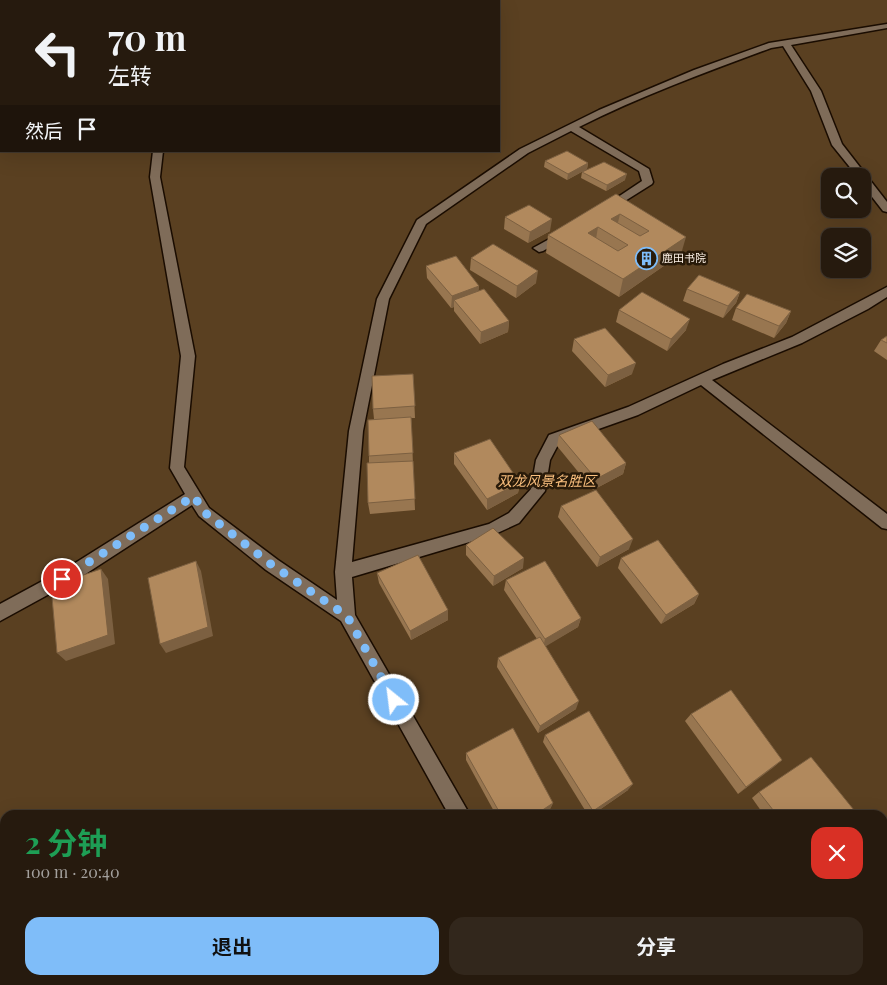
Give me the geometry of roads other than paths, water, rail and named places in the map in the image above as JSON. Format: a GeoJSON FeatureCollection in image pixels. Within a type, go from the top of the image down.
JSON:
{"type":"FeatureCollection","features":[{"type":"Feature","properties":{"kind":"street"},"geometry":{"type":"LineString","coordinates":[[457,810],[347,616],[342,572],[356,431],[383,299],[421,222],[524,151],[602,112],[697,72],[769,46],[887,26]]}},
{"type":"Feature","properties":{"kind":"street"},"geometry":{"type":"LineString","coordinates":[[785,43],[816,91],[837,145],[856,168]]}},
{"type":"Feature","properties":{"kind":"street"},"geometry":{"type":"LineString","coordinates":[[571,128],[644,169],[648,182],[598,213]]}},
{"type":"Feature","properties":{"kind":"street"},"geometry":{"type":"LineString","coordinates":[[158,152],[155,177],[188,356],[177,468],[204,512],[272,565],[347,616]]}},
{"type":"Feature","properties":{"kind":"street"},"geometry":{"type":"LineString","coordinates":[[871,188],[887,209]]}},
{"type":"Feature","properties":{"kind":"street"},"geometry":{"type":"LineString","coordinates":[[540,248],[573,228]]}},
{"type":"Feature","properties":{"kind":"street"},"geometry":{"type":"LineString","coordinates":[[342,572],[493,529],[514,518],[538,491],[543,460],[554,439],[633,411],[797,340],[864,306],[887,291]]}},
{"type":"Feature","properties":{"kind":"street"},"geometry":{"type":"LineString","coordinates":[[702,380],[887,523]]}},
{"type":"Feature","properties":{"kind":"street"},"geometry":{"type":"LineString","coordinates":[[0,613],[78,570],[194,496]]}},
{"type":"Feature","properties":{"kind":"place","name":"鹿田书院"},"geometry":{"type":"Point","coordinates":[646,258]}},
{"type":"Feature","properties":{"kind":"park label","name":"双龙风景名胜区"},"geometry":{"type":"Point","coordinates":[547,481]}}]}
